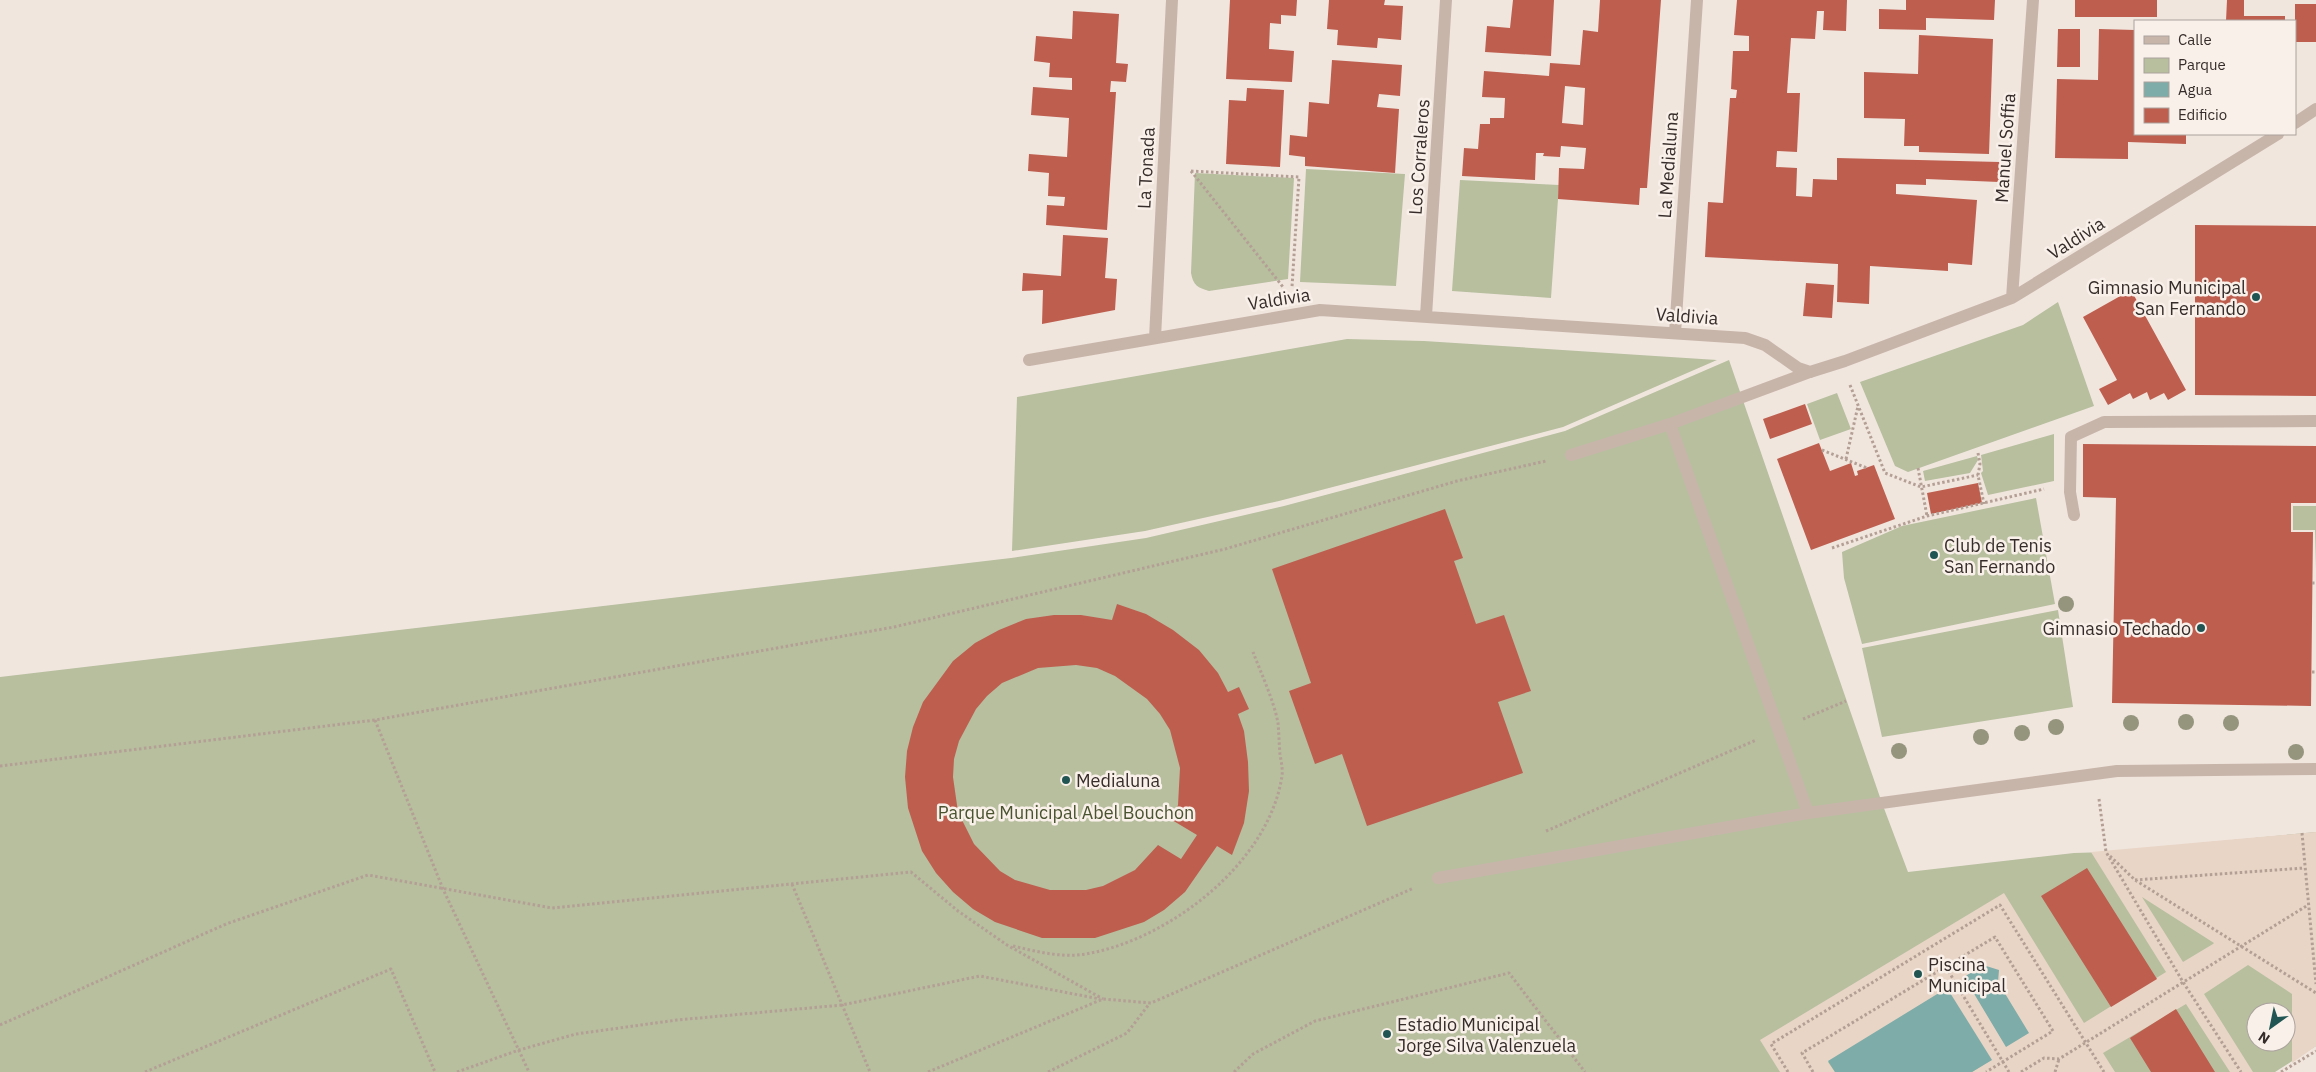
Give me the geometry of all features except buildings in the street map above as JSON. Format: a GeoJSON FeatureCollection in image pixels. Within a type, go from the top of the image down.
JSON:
{"type":"FeatureCollection","features":[{"type":"Feature","properties":{"kind":"street","name":"La Tonada"},"geometry":{"type":"LineString","coordinates":[[1155,338],[1172,0]]}},
{"type":"Feature","properties":{"kind":"street","name":"Los Corraleros"},"geometry":{"type":"LineString","coordinates":[[1426,316],[1446,0]]}},
{"type":"Feature","properties":{"kind":"street","name":"La Medialuna"},"geometry":{"type":"LineString","coordinates":[[1675,333],[1697,0]]}},
{"type":"Feature","properties":{"kind":"street","name":"Manuel Soffia"},"geometry":{"type":"LineString","coordinates":[[2012,298],[2032,0]]}},
{"type":"Feature","properties":{"kind":"street"},"geometry":{"type":"LineString","coordinates":[[2296,122],[2316,110]]}},
{"type":"Feature","properties":{"kind":"street","name":"Valdivia"},"geometry":{"type":"LineString","coordinates":[[1030,360],[1320,310],[1744,338],[1764,345],[1798,368],[1810,372],[1845,362],[2012,298],[2276,135]]}},
{"type":"Feature","properties":{"kind":"street"},"geometry":{"type":"LineString","coordinates":[[1571,455],[1670,424],[1810,372]]}},
{"type":"Feature","properties":{"kind":"street"},"geometry":{"type":"LineString","coordinates":[[2074,515],[2070,492],[2072,437],[2104,422],[2316,421]]}},
{"type":"Feature","properties":{"kind":"street"},"geometry":{"type":"LineString","coordinates":[[1670,424],[1808,813]]}},
{"type":"Feature","properties":{"kind":"street"},"geometry":{"type":"LineString","coordinates":[[1438,878],[1808,813],[2095,774],[2205,769],[2316,769]]}},
{"type":"Feature","properties":{"kind":"path"},"geometry":{"type":"LineString","coordinates":[[1282,287],[1191,171],[1299,177],[1292,287]]}},
{"type":"Feature","properties":{"kind":"path"},"geometry":{"type":"LineString","coordinates":[[1846,378],[1884,473],[1920,487],[1978,475]]}},
{"type":"Feature","properties":{"kind":"path"},"geometry":{"type":"LineString","coordinates":[[1846,459],[1858,406]]}},
{"type":"Feature","properties":{"kind":"path"},"geometry":{"type":"LineString","coordinates":[[1822,450],[1867,468]]}},
{"type":"Feature","properties":{"kind":"path"},"geometry":{"type":"LineString","coordinates":[[1978,453],[1980,464],[1978,475],[1984,504]]}},
{"type":"Feature","properties":{"kind":"path"},"geometry":{"type":"LineString","coordinates":[[0,766],[375,720],[894,628],[1225,549],[1457,481],[1571,455]]}},
{"type":"Feature","properties":{"kind":"path"},"geometry":{"type":"LineString","coordinates":[[1918,468],[1920,487],[1927,516]]}},
{"type":"Feature","properties":{"kind":"path"},"geometry":{"type":"LineString","coordinates":[[1832,548],[1927,516],[2045,489]]}},
{"type":"Feature","properties":{"kind":"path"},"geometry":{"type":"LineString","coordinates":[[1007,945],[1050,955],[1090,954],[1130,942],[1180,915],[1194,905],[1246,857],[1269,817],[1282,776],[1278,722],[1253,652]]}},
{"type":"Feature","properties":{"kind":"path"},"geometry":{"type":"LineString","coordinates":[[1537,835],[1846,701]]}},
{"type":"Feature","properties":{"kind":"path"},"geometry":{"type":"LineString","coordinates":[[375,720],[443,889],[529,1072]]}},
{"type":"Feature","properties":{"kind":"path"},"geometry":{"type":"LineString","coordinates":[[2095,774],[2106,852],[2183,982],[2241,1072]]}},
{"type":"Feature","properties":{"kind":"path"},"geometry":{"type":"LineString","coordinates":[[2302,833],[2316,984]]}},
{"type":"Feature","properties":{"kind":"path"},"geometry":{"type":"LineString","coordinates":[[2106,852],[2136,880],[2316,993]]}},
{"type":"Feature","properties":{"kind":"path"},"geometry":{"type":"LineString","coordinates":[[2136,880],[2304,868]]}},
{"type":"Feature","properties":{"kind":"path"},"geometry":{"type":"LineString","coordinates":[[0,1025],[226,924],[368,875],[552,908],[911,872],[958,912],[1007,945],[1103,999]]}},
{"type":"Feature","properties":{"kind":"path"},"geometry":{"type":"LineString","coordinates":[[457,1072],[519,1050],[576,1034],[668,1021],[842,1005],[980,976],[1103,999],[1150,1002],[1438,878]]}},
{"type":"Feature","properties":{"kind":"path"},"geometry":{"type":"LineString","coordinates":[[792,884],[870,1072]]}},
{"type":"Feature","properties":{"kind":"path"},"geometry":{"type":"LineString","coordinates":[[1788,1072],[1771,1044],[2000,905],[2104,1072]]}},
{"type":"Feature","properties":{"kind":"path"},"geometry":{"type":"LineString","coordinates":[[2021,1072],[2044,1058],[2059,1059],[2308,905]]}},
{"type":"Feature","properties":{"kind":"path"},"geometry":{"type":"LineString","coordinates":[[1813,1072],[1802,1053],[1995,937],[2053,1031],[1986,1072]]}},
{"type":"Feature","properties":{"kind":"path"},"geometry":{"type":"LineString","coordinates":[[1946,967],[2010,1072]]}},
{"type":"Feature","properties":{"kind":"path"},"geometry":{"type":"LineString","coordinates":[[145,1072],[391,969],[435,1072]]}},
{"type":"Feature","properties":{"kind":"path"},"geometry":{"type":"LineString","coordinates":[[1234,1072],[1253,1054],[1315,1021],[1509,973],[1585,1072]]}},
{"type":"Feature","properties":{"kind":"path"},"geometry":{"type":"LineString","coordinates":[[928,1072],[1103,999]]}},
{"type":"Feature","properties":{"kind":"path"},"geometry":{"type":"LineString","coordinates":[[1048,1072],[1127,1033],[1150,1002]]}},
{"type":"Feature","properties":{"kind":"path"},"geometry":{"type":"LineString","coordinates":[[2281,1072],[2316,1051]]}},
{"type":"Feature","properties":{"kind":"path"},"geometry":{"type":"LineString","coordinates":[[2055,1072],[2059,1059]]}},
{"type":"Feature","properties":{"kind":"green space"},"geometry":{"type":"Polygon","coordinates":[[[1306,169],[1405,174],[1396,286],[1300,282],[1306,169]]]}},
{"type":"Feature","properties":{"kind":"green space"},"geometry":{"type":"Polygon","coordinates":[[[1195,173],[1294,178],[1288,279],[1209,291],[1195,283],[1191,273],[1195,173]]]}},
{"type":"Feature","properties":{"kind":"green space"},"geometry":{"type":"Polygon","coordinates":[[[1460,180],[1559,185],[1551,298],[1452,291],[1460,180]]]}},
{"type":"Feature","properties":{"kind":"green space"},"geometry":{"type":"Polygon","coordinates":[[[2058,302],[2094,406],[1908,472],[1895,466],[1860,382],[2023,325],[2058,302]]]}},
{"type":"Feature","properties":{"kind":"green space"},"geometry":{"type":"Polygon","coordinates":[[[1347,339],[1424,341],[1717,360],[1563,427],[1279,501],[1145,531],[1012,551],[1017,397],[1347,339]]]}},
{"type":"Feature","properties":{"kind":"green space","name":"Parque Municipal Abel Bouchon"},"geometry":{"type":"Polygon","coordinates":[[[1729,360],[1882,803],[1908,872],[2074,853],[2106,852],[2316,832],[2316,1046],[2275,1072],[0,1072],[0,677],[1011,558],[1146,538],[1284,506],[1565,431],[1729,360]]]}},
{"type":"Feature","properties":{"kind":"green space"},"geometry":{"type":"Polygon","coordinates":[[[1837,393],[1851,429],[1820,440],[1807,404],[1837,393]]]}},
{"type":"Feature","properties":{"kind":"green space"},"geometry":{"type":"Polygon","coordinates":[[[2054,434],[2054,481],[1988,495],[1981,473],[1983,471],[1981,455],[2054,434]]]}},
{"type":"Feature","properties":{"kind":"green space"},"geometry":{"type":"Polygon","coordinates":[[[1977,456],[1978,460],[1970,473],[1925,481],[1923,471],[1977,456]]]}},
{"type":"Feature","properties":{"kind":"green space"},"geometry":{"type":"Polygon","coordinates":[[[2036,498],[2055,604],[1862,644],[1844,578],[1842,552],[1902,526],[2036,498]]]}},
{"type":"Feature","properties":{"kind":"green space"},"geometry":{"type":"Polygon","coordinates":[[[2293,506],[2316,506],[2316,569],[2315,530],[2293,530],[2293,506]]]}},
{"type":"Feature","properties":{"kind":"green space"},"geometry":{"type":"Polygon","coordinates":[[[2058,610],[2073,707],[1882,737],[1862,648],[2058,610]]]}},
{"type":"Feature","properties":{"kind":"shaded area"},"geometry":{"type":"Polygon","coordinates":[[[2316,832],[2316,1046],[2292,1063],[2292,1052],[2296,1052],[2296,1002],[2292,1002],[2292,994],[2248,965],[2204,994],[2253,1072],[2230,1072],[2186,1004],[2103,1053],[2115,1072],[1972,1072],[1991,1060],[1828,1062],[1835,1072],[1780,1072],[1760,1040],[2004,893],[2084,1023],[2166,972],[2091,852],[2316,832]],[[2142,897],[2183,962],[2214,943],[2142,897]]]}},
{"type":"Feature","properties":{"kind":"water"},"geometry":{"type":"Polygon","coordinates":[[[1983,965],[1999,970],[1998,982],[2029,1033],[2006,1047],[1964,977],[1983,965]]]}},
{"type":"Feature","properties":{"kind":"water"},"geometry":{"type":"Polygon","coordinates":[[[1947,988],[1992,1060],[1972,1072],[1835,1072],[1828,1061],[1947,988]]]}},
{"type":"Feature","properties":{"kind":"place","name":"Gimnasio Municipal San Fernando"},"geometry":{"type":"Point","coordinates":[2256,297]}},
{"type":"Feature","properties":{"kind":"place","name":"Club de Tenis San Fernando"},"geometry":{"type":"Point","coordinates":[1934,555]}},
{"type":"Feature","properties":{"kind":"place","name":"Gimnasio Techado"},"geometry":{"type":"Point","coordinates":[2201,628]}},
{"type":"Feature","properties":{"kind":"place","name":"Medialuna"},"geometry":{"type":"Point","coordinates":[1066,780]}},
{"type":"Feature","properties":{"kind":"place","name":"Piscina Municipal"},"geometry":{"type":"Point","coordinates":[1918,974]}},
{"type":"Feature","properties":{"kind":"place","name":"Estadio Municipal Jorge Silva Valenzuela"},"geometry":{"type":"Point","coordinates":[1387,1034]}}]}
